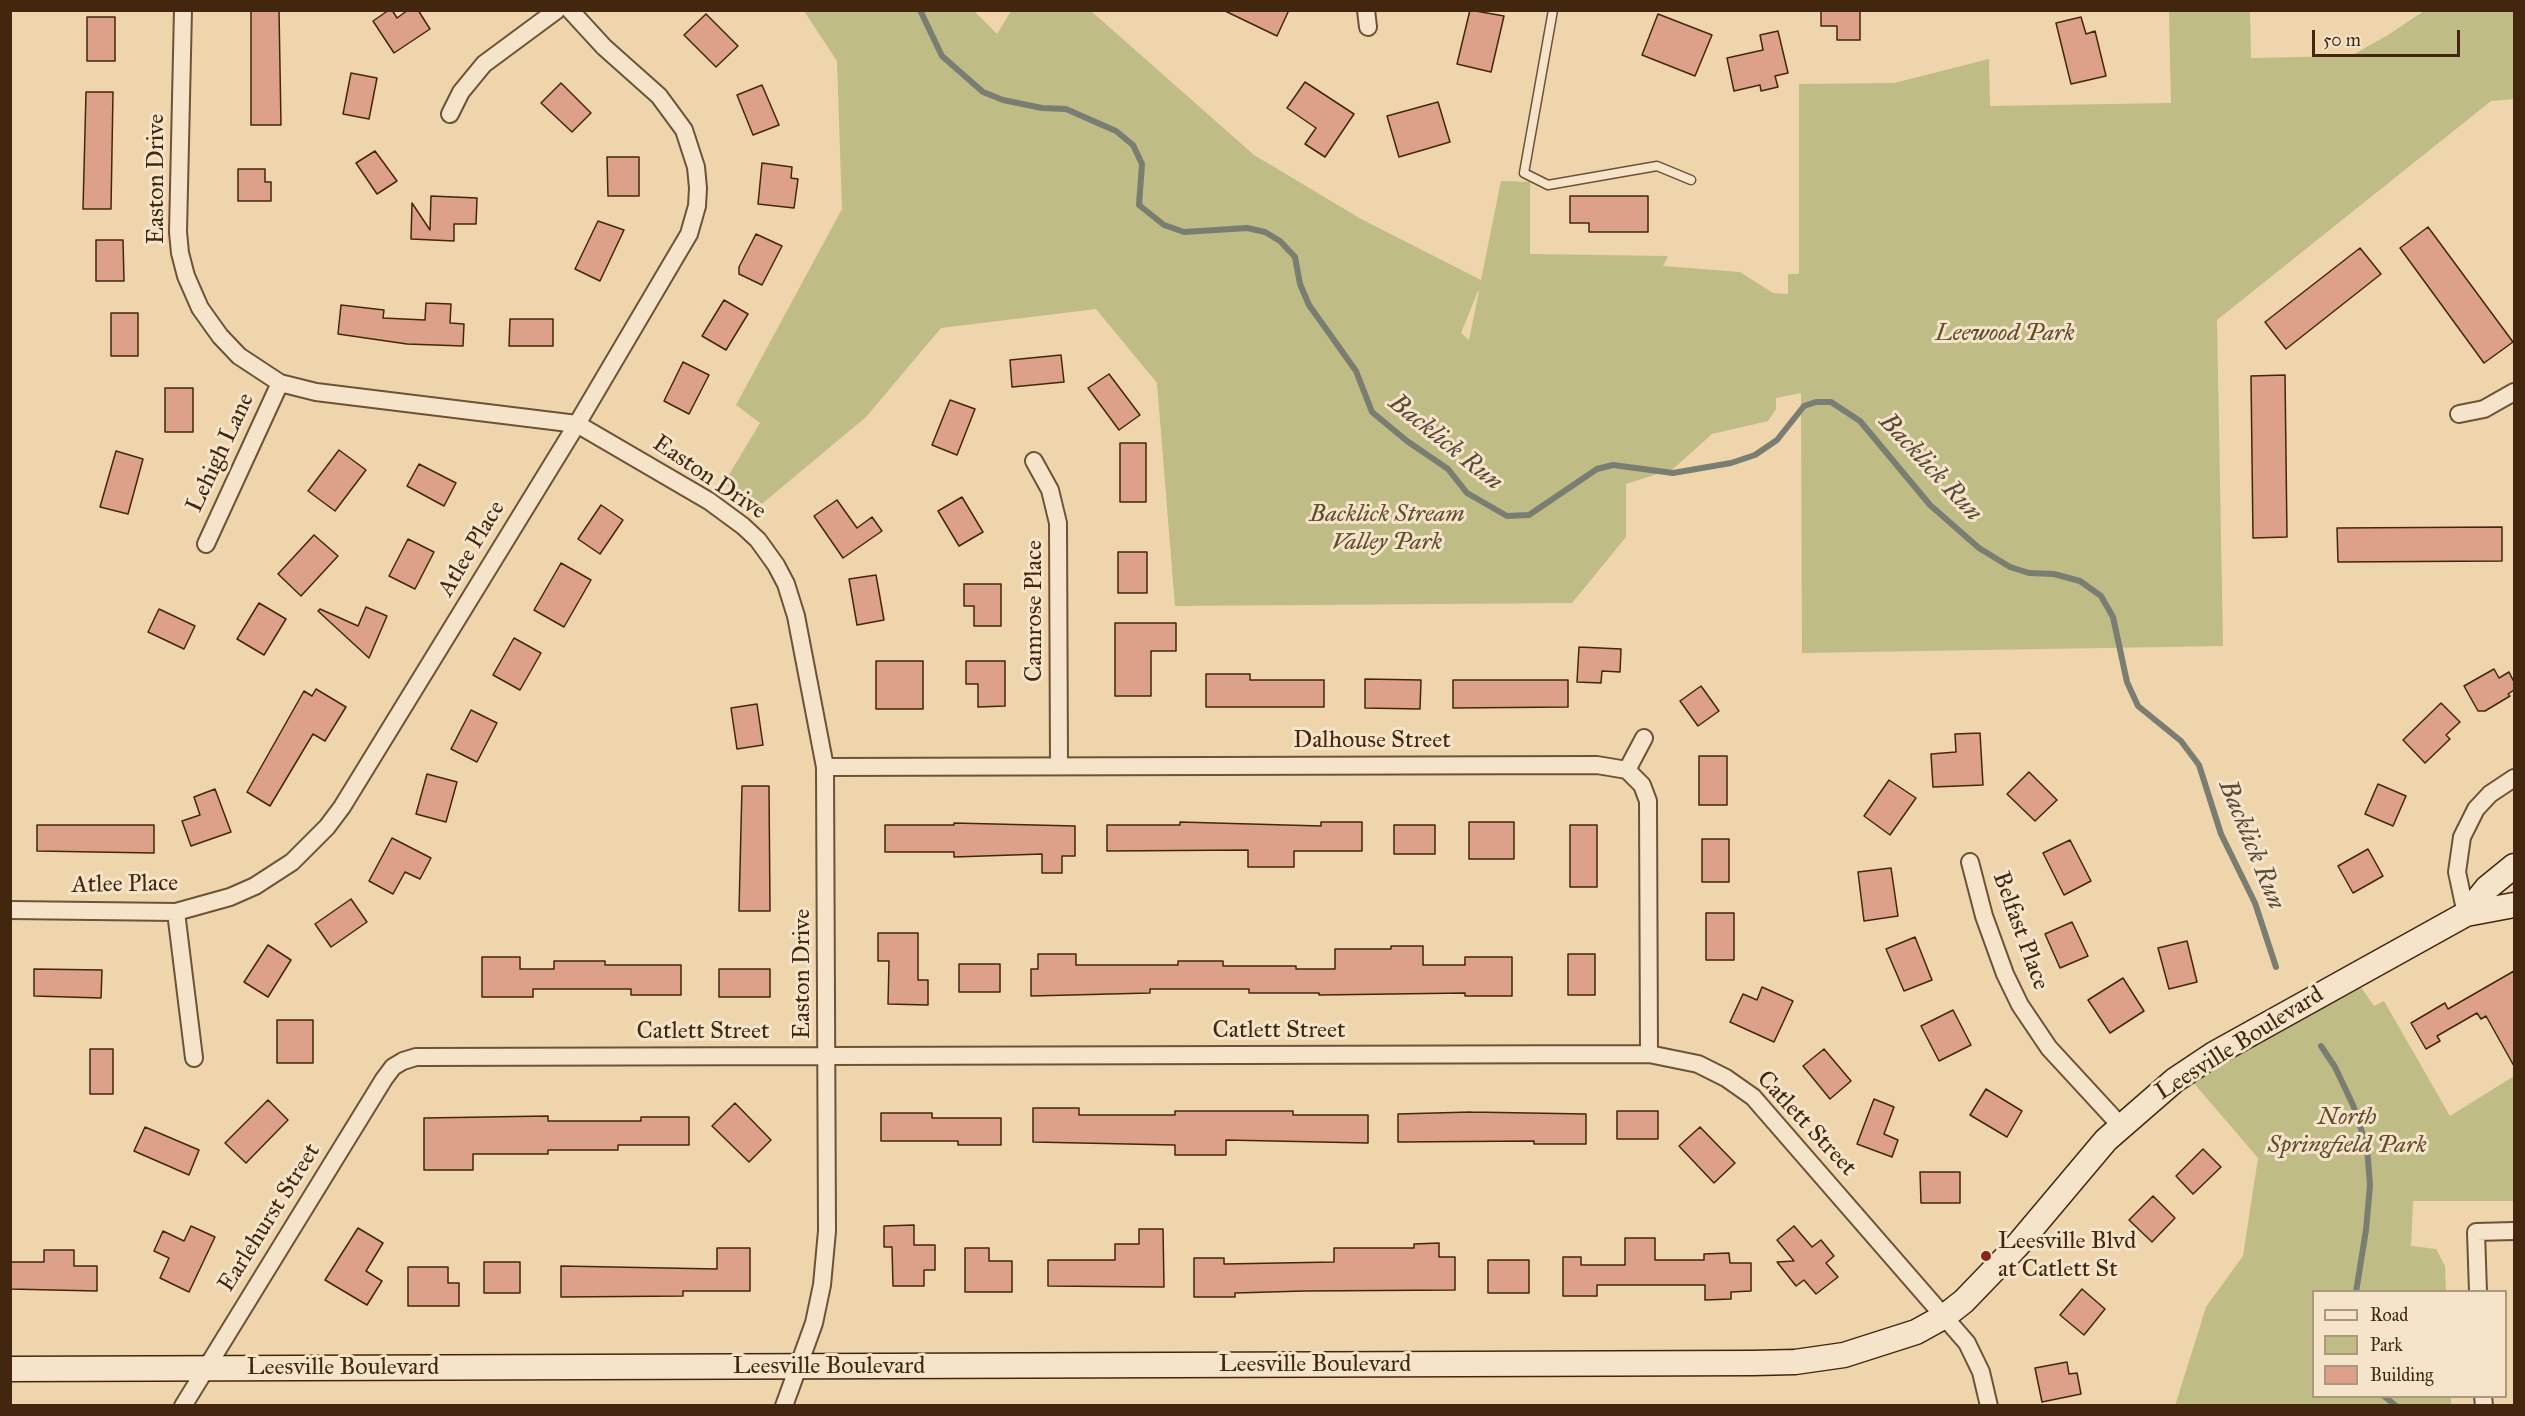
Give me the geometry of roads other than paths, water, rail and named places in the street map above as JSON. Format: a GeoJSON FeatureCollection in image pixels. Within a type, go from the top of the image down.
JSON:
{"type":"FeatureCollection","features":[{"type":"Feature","properties":{"kind":"street","name":"Easton Drive"},"geometry":{"type":"LineString","coordinates":[[183,10],[178,232],[186,276],[200,308],[219,336],[239,356],[280,383],[316,392],[577,424],[723,511],[758,540],[776,565],[796,616],[825,767],[826,1258],[814,1323],[784,1406]]}},
{"type":"Feature","properties":{"kind":"street"},"geometry":{"type":"LineString","coordinates":[[450,114],[461,92],[484,64],[557,10]]}},
{"type":"Feature","properties":{"kind":"street","name":"Atlee Place"},"geometry":{"type":"LineString","coordinates":[[10,910],[176,912],[230,897],[255,886],[292,862],[327,827],[577,424],[684,245],[697,206],[698,188],[692,150],[673,112],[570,10]]}},
{"type":"Feature","properties":{"kind":"street","name":"Lehigh Lane"},"geometry":{"type":"LineString","coordinates":[[206,544],[280,383]]}},
{"type":"Feature","properties":{"kind":"street"},"geometry":{"type":"LineString","coordinates":[[2459,414],[2484,409],[2514,392]]}},
{"type":"Feature","properties":{"kind":"street","name":"Camrose Place"},"geometry":{"type":"LineString","coordinates":[[1034,461],[1050,490],[1058,523],[1059,765]]}},
{"type":"Feature","properties":{"kind":"street"},"geometry":{"type":"LineString","coordinates":[[1644,738],[1627,770],[1642,784],[1648,801],[1649,1054]]}},
{"type":"Feature","properties":{"kind":"street","name":"Dalhouse Street"},"geometry":{"type":"LineString","coordinates":[[825,767],[1598,765],[1627,770]]}},
{"type":"Feature","properties":{"kind":"street"},"geometry":{"type":"LineString","coordinates":[[2466,914],[2457,872],[2462,837],[2476,809],[2490,794],[2514,778]]}},
{"type":"Feature","properties":{"kind":"street","name":"Belfast Place"},"geometry":{"type":"LineString","coordinates":[[1970,862],[1984,916],[2005,974],[2020,1005],[2049,1048],[2120,1125]]}},
{"type":"Feature","properties":{"kind":"street","name":"Leesville Boulevard"},"geometry":{"type":"LineString","coordinates":[[2466,914],[2487,888],[2514,866]]}},
{"type":"Feature","properties":{"kind":"street","name":"Leesville Boulevard"},"geometry":{"type":"LineString","coordinates":[[10,1369],[797,1368],[1795,1362],[1870,1349],[1916,1332],[1945,1316],[1981,1285],[2120,1125],[2158,1092],[2214,1054],[2466,914],[2514,905]]}},
{"type":"Feature","properties":{"kind":"street"},"geometry":{"type":"LineString","coordinates":[[176,912],[194,1058]]}},
{"type":"Feature","properties":{"kind":"street","name":"Catlett Street"},"geometry":{"type":"LineString","coordinates":[[403,1061],[416,1057],[1649,1054],[1698,1064],[1726,1078],[1753,1097],[1945,1316],[1967,1343],[1981,1372],[1989,1406]]}},
{"type":"Feature","properties":{"kind":"street","name":"Earlehurst Street"},"geometry":{"type":"LineString","coordinates":[[183,1406],[384,1079],[403,1061]]}},
{"type":"Feature","properties":{"kind":"street"},"geometry":{"type":"LineString","coordinates":[[2478,1290],[2476,1232],[2514,1232]]}},
{"type":"Feature","properties":{"kind":"lane"},"geometry":{"type":"LineString","coordinates":[[1553,10],[1524,173],[1548,184],[1657,166],[1691,180]]}},
{"type":"Feature","properties":{"kind":"waterway","name":"Backlick Run"},"geometry":{"type":"LineString","coordinates":[[920,10],[942,56],[983,92],[1003,100],[1042,108],[1066,109],[1116,131],[1133,145],[1142,164],[1139,205],[1164,225],[1184,232],[1247,228],[1265,232],[1280,241],[1295,257],[1300,284],[1309,305],[1356,371],[1372,412],[1407,441],[1448,469],[1467,493],[1507,516],[1529,515],[1597,469],[1613,465],[1673,473],[1731,463],[1755,455],[1777,440],[1804,406],[1816,402],[1831,402],[1860,421],[1930,505],[1979,548],[2010,567],[2029,573],[2054,574],[2080,581],[2101,596],[2113,617],[2127,682],[2138,706],[2181,741],[2199,765],[2221,834],[2255,903],[2276,967]]}},
{"type":"Feature","properties":{"kind":"waterway","name":"Backlick Run"},"geometry":{"type":"LineString","coordinates":[[2321,1046],[2335,1067],[2353,1105],[2367,1147],[2370,1185],[2366,1230],[2356,1290]]}},
{"type":"Feature","properties":{"kind":"waterway","name":"Backlick Run"},"geometry":{"type":"LineString","coordinates":[[2386,1398],[2396,1406]]}},
{"type":"Feature","properties":{"kind":"place","name":"Leesville Blvd at Catlett St"},"geometry":{"type":"Point","coordinates":[1986,1256]}},
{"type":"Feature","properties":{"kind":"park label","name":"Leewood Park"},"geometry":{"type":"Point","coordinates":[2005,334]}},
{"type":"Feature","properties":{"kind":"park label","name":"Backlick Stream Valley Park"},"geometry":{"type":"Point","coordinates":[1387,529]}},
{"type":"Feature","properties":{"kind":"park label","name":"North Springfield Park"},"geometry":{"type":"Point","coordinates":[2347,1132]}}]}
